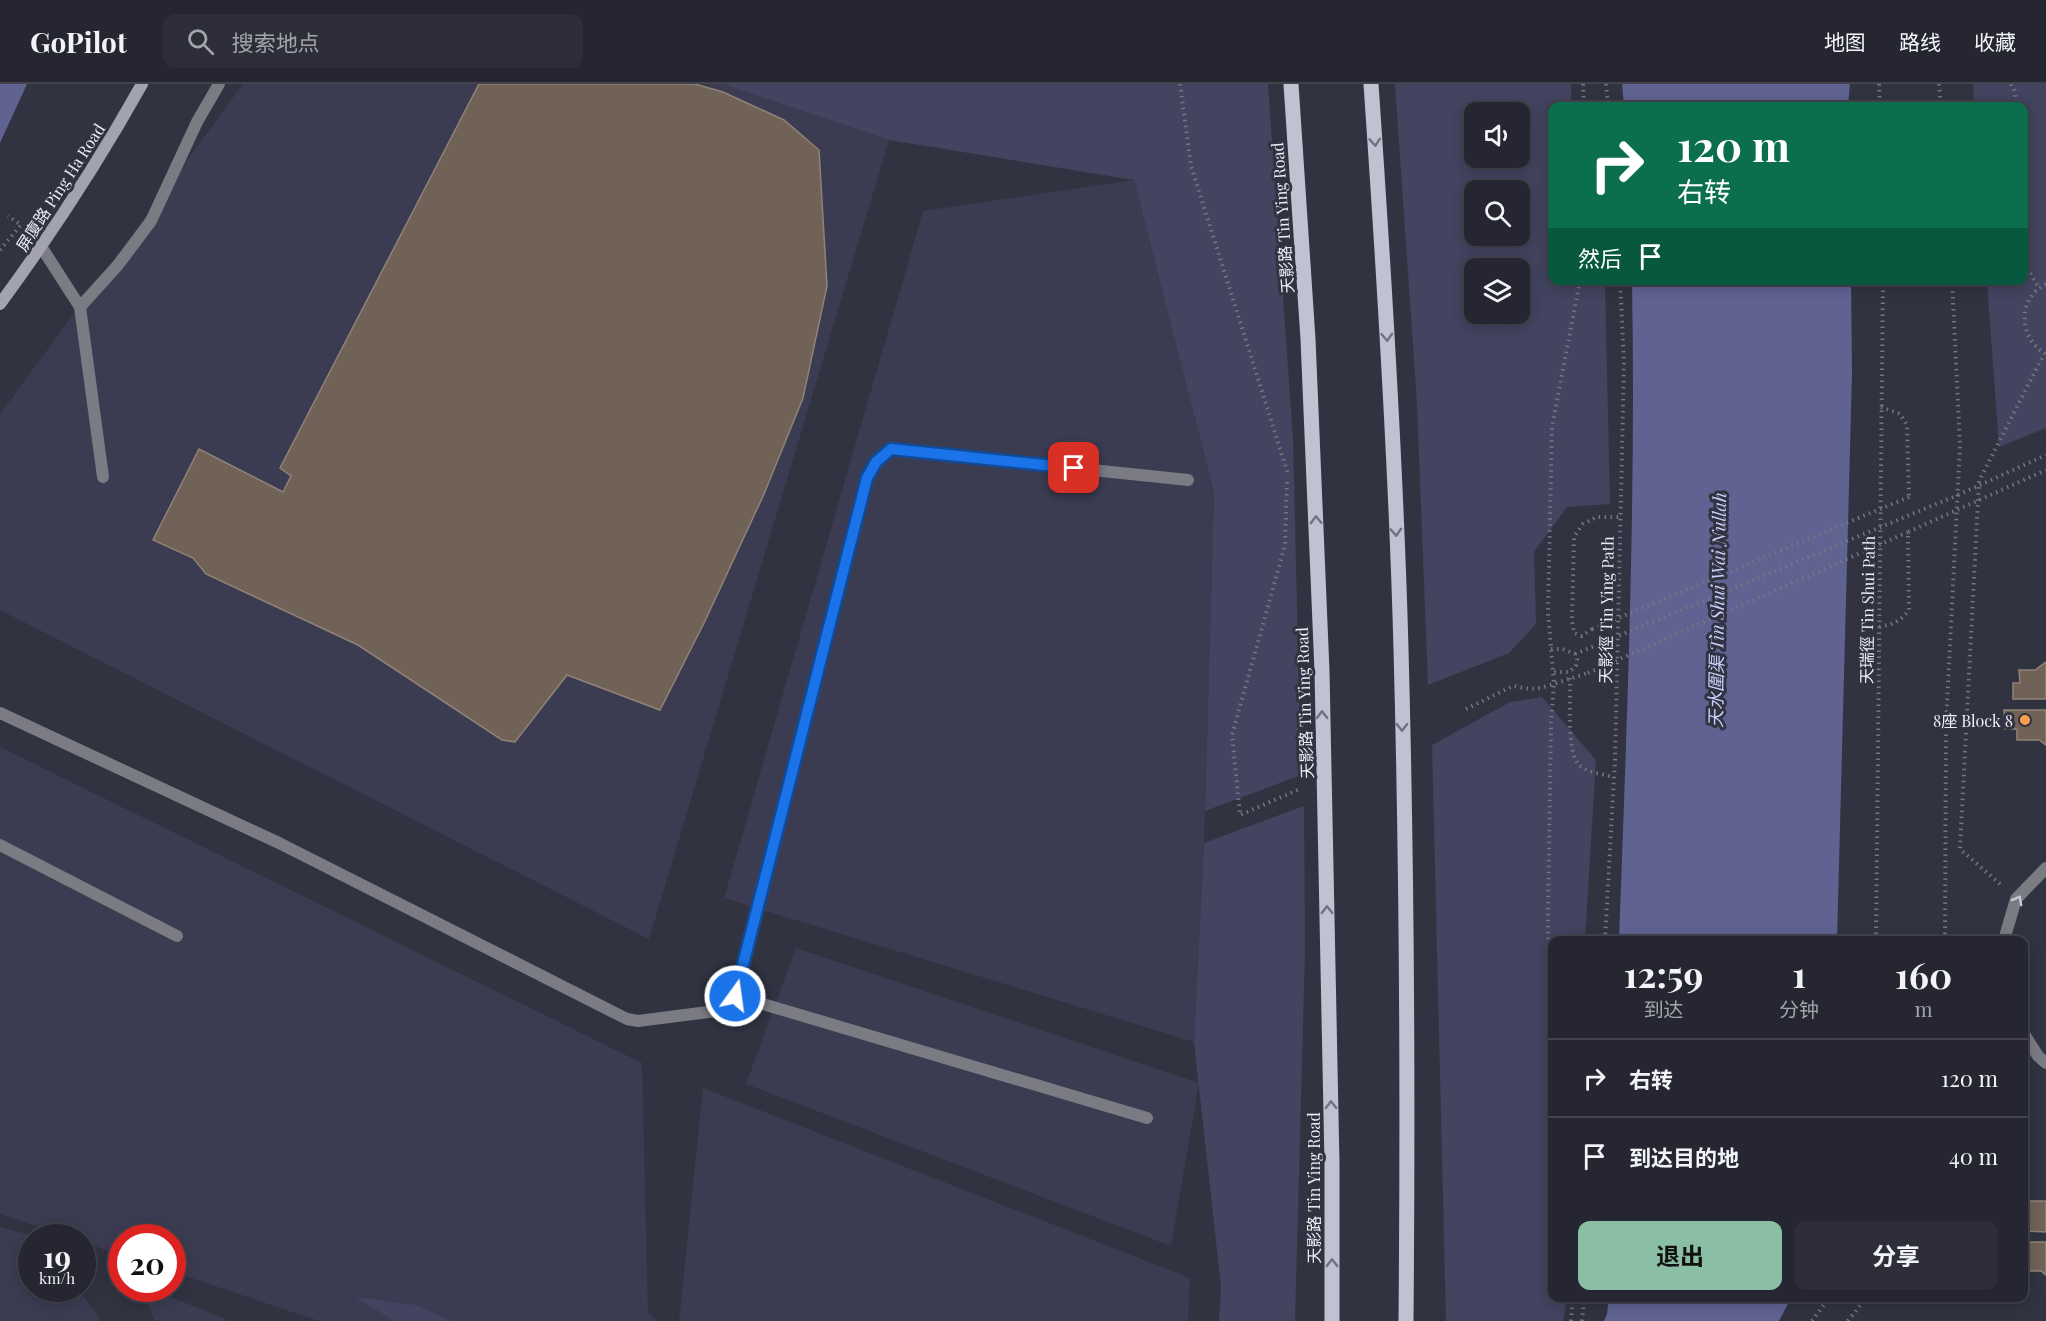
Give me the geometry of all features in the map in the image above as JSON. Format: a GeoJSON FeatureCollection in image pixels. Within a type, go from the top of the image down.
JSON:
{"type":"FeatureCollection","features":[{"type":"Feature","properties":{"kind":"main road","name":"天影路 Tin Ying Road"},"geometry":{"type":"LineString","coordinates":[[1292,84],[1308,339],[1322,671],[1332,1164],[1332,1321]]}},
{"type":"Feature","properties":{"kind":"main road"},"geometry":{"type":"LineString","coordinates":[[1371,84],[1385,296],[1401,648],[1408,1166],[1406,1321]]}},
{"type":"Feature","properties":{"kind":"street","name":"屏廈路 Ping Ha Road"},"geometry":{"type":"LineString","coordinates":[[0,304],[42,248],[108,145],[142,84]]}},
{"type":"Feature","properties":{"kind":"lane"},"geometry":{"type":"LineString","coordinates":[[80,307],[118,265],[151,221],[196,122],[219,84]]}},
{"type":"Feature","properties":{"kind":"lane"},"geometry":{"type":"LineString","coordinates":[[42,248],[80,307],[103,477]]}},
{"type":"Feature","properties":{"kind":"lane"},"geometry":{"type":"LineString","coordinates":[[0,713],[279,843],[627,1019],[638,1021],[716,1011],[725,1009],[735,996],[867,478],[876,462],[891,449],[1188,480]]}},
{"type":"Feature","properties":{"kind":"lane"},"geometry":{"type":"LineString","coordinates":[[0,845],[177,936]]}},
{"type":"Feature","properties":{"kind":"lane"},"geometry":{"type":"LineString","coordinates":[[2005,936],[2016,899],[2046,868]]}},
{"type":"Feature","properties":{"kind":"lane"},"geometry":{"type":"LineString","coordinates":[[735,996],[1146,1118]]}},
{"type":"Feature","properties":{"kind":"lane"},"geometry":{"type":"LineString","coordinates":[[2028,1040],[2038,1056],[2046,1063]]}},
{"type":"Feature","properties":{"kind":"path"},"geometry":{"type":"LineString","coordinates":[[1180,84],[1191,166],[1288,474],[1285,545],[1232,735],[1240,816],[1300,789]]}},
{"type":"Feature","properties":{"kind":"path"},"geometry":{"type":"LineString","coordinates":[[1583,84],[1584,102]]}},
{"type":"Feature","properties":{"kind":"path"},"geometry":{"type":"LineString","coordinates":[[1606,84],[1608,102]]}},
{"type":"Feature","properties":{"kind":"path"},"geometry":{"type":"LineString","coordinates":[[1879,84],[1880,102]]}},
{"type":"Feature","properties":{"kind":"path"},"geometry":{"type":"LineString","coordinates":[[1939,84],[1941,102]]}},
{"type":"Feature","properties":{"kind":"path"},"geometry":{"type":"LineString","coordinates":[[2011,84],[2015,92],[2016,102]]}},
{"type":"Feature","properties":{"kind":"path"},"geometry":{"type":"LineString","coordinates":[[0,250],[21,225],[8,216]]}},
{"type":"Feature","properties":{"kind":"path"},"geometry":{"type":"LineString","coordinates":[[2028,270],[2039,288]]}},
{"type":"Feature","properties":{"kind":"path"},"geometry":{"type":"LineString","coordinates":[[2016,899],[1959,849],[1978,481],[2045,354],[2034,345],[2027,334],[2024,322],[2025,309],[2031,297],[2046,284]]}},
{"type":"Feature","properties":{"kind":"path"},"geometry":{"type":"LineString","coordinates":[[1548,936],[1551,722],[1554,684],[1548,612],[1552,427],[1579,285]]}},
{"type":"Feature","properties":{"kind":"path","name":"天影徑 Tin Ying Path"},"geometry":{"type":"LineString","coordinates":[[1605,936],[1614,777],[1621,517],[1624,362],[1620,285]]}},
{"type":"Feature","properties":{"kind":"path","name":"天瑞徑 Tin Shui Path"},"geometry":{"type":"LineString","coordinates":[[1876,936],[1883,285]]}},
{"type":"Feature","properties":{"kind":"path"},"geometry":{"type":"LineString","coordinates":[[1945,936],[1946,726],[1960,445],[1952,285]]}},
{"type":"Feature","properties":{"kind":"path"},"geometry":{"type":"LineString","coordinates":[[1621,517],[1597,517],[1583,524],[1574,537],[1572,620],[1574,633],[1582,636],[1592,629],[1909,497],[1907,425],[1900,414],[1881,407]]}},
{"type":"Feature","properties":{"kind":"path"},"geometry":{"type":"LineString","coordinates":[[1551,649],[1563,649],[1575,654],[1958,495],[2046,455]]}},
{"type":"Feature","properties":{"kind":"path"},"geometry":{"type":"LineString","coordinates":[[1466,709],[1513,686],[1529,689],[1541,688],[1588,673],[2046,470]]}},
{"type":"Feature","properties":{"kind":"path"},"geometry":{"type":"LineString","coordinates":[[1879,627],[1894,624],[1902,619],[1909,610],[1908,532]]}},
{"type":"Feature","properties":{"kind":"path"},"geometry":{"type":"LineString","coordinates":[[1553,672],[1569,672],[1576,666],[1575,654]]}},
{"type":"Feature","properties":{"kind":"path"},"geometry":{"type":"LineString","coordinates":[[1570,678],[1572,752],[1578,764],[1587,770],[1614,777]]}},
{"type":"Feature","properties":{"kind":"path"},"geometry":{"type":"LineString","coordinates":[[1571,1321],[1573,1302]]}},
{"type":"Feature","properties":{"kind":"path"},"geometry":{"type":"LineString","coordinates":[[1582,1321],[1584,1302]]}},
{"type":"Feature","properties":{"kind":"path"},"geometry":{"type":"LineString","coordinates":[[1812,1321],[1827,1302]]}},
{"type":"Feature","properties":{"kind":"path"},"geometry":{"type":"LineString","coordinates":[[1848,1321],[1863,1302]]}},
{"type":"Feature","properties":{"kind":"shaded area"},"geometry":{"type":"Polygon","coordinates":[[[243,84],[722,84],[889,140],[649,939],[0,610],[0,414],[243,84]]]}},
{"type":"Feature","properties":{"kind":"shaded area"},"geometry":{"type":"Polygon","coordinates":[[[722,84],[1268,84],[1293,439],[1301,775],[1205,811],[1214,493],[1134,180],[889,140],[722,84]]]}},
{"type":"Feature","properties":{"kind":"shaded area"},"geometry":{"type":"Polygon","coordinates":[[[1395,84],[1571,84],[1571,102],[1548,102],[1548,285],[1605,285],[1610,504],[1567,507],[1534,552],[1536,624],[1509,653],[1428,685],[1417,404],[1395,84]]]}},
{"type":"Feature","properties":{"kind":"shaded area"},"geometry":{"type":"Polygon","coordinates":[[[1973,84],[2046,84],[2046,428],[1999,447],[1987,285],[2028,285],[2028,102],[1974,102],[1973,84]]]}},
{"type":"Feature","properties":{"kind":"shaded area"},"geometry":{"type":"Polygon","coordinates":[[[1134,180],[1214,493],[1204,843],[1194,1042],[724,898],[923,211],[1134,180]]]}},
{"type":"Feature","properties":{"kind":"shaded area"},"geometry":{"type":"Polygon","coordinates":[[[1542,697],[1596,760],[1585,936],[1548,936],[1548,1302],[1566,1302],[1563,1321],[1446,1321],[1432,745],[1510,702],[1542,697]]]}},
{"type":"Feature","properties":{"kind":"shaded area"},"geometry":{"type":"Polygon","coordinates":[[[0,747],[642,1063],[648,1313],[659,1321],[319,1321],[186,1276],[186,1224],[108,1224],[108,1251],[96,1246],[96,1224],[30,1224],[0,1214],[0,747]]]}},
{"type":"Feature","properties":{"kind":"shaded area"},"geometry":{"type":"Polygon","coordinates":[[[1304,806],[1305,952],[1295,1321],[1219,1321],[1221,1287],[1194,1042],[1204,843],[1304,806]]]}},
{"type":"Feature","properties":{"kind":"shaded area"},"geometry":{"type":"Polygon","coordinates":[[[796,948],[1199,1083],[1171,1246],[746,1084],[796,948]]]}},
{"type":"Feature","properties":{"kind":"shaded area"},"geometry":{"type":"Polygon","coordinates":[[[703,1088],[1190,1278],[1188,1321],[679,1321],[703,1088]]]}},
{"type":"Feature","properties":{"kind":"shaded area"},"geometry":{"type":"Polygon","coordinates":[[[0,1227],[18,1232],[18,1302],[87,1302],[101,1321],[0,1321],[0,1227]]]}},
{"type":"Feature","properties":{"kind":"shaded area"},"geometry":{"type":"Polygon","coordinates":[[[355,1297],[416,1305],[451,1321],[394,1321],[355,1297]]]}},
{"type":"Feature","properties":{"kind":"shaded area"},"geometry":{"type":"Polygon","coordinates":[[[147,1302],[183,1302],[230,1321],[155,1321],[147,1302]]]}},
{"type":"Feature","properties":{"kind":"water"},"geometry":{"type":"Polygon","coordinates":[[[0,84],[27,84],[0,143],[0,84]]]}},
{"type":"Feature","properties":{"kind":"water"},"geometry":{"type":"Polygon","coordinates":[[[1622,84],[1850,84],[1848,102],[1624,102],[1622,84]]]}},
{"type":"Feature","properties":{"kind":"water","name":"天水圍渠 Tin Shui Wai Nullah"},"geometry":{"type":"Polygon","coordinates":[[[1632,285],[1851,285],[1852,373],[1837,936],[1619,936],[1632,528],[1632,285]]]}},
{"type":"Feature","properties":{"kind":"water"},"geometry":{"type":"Polygon","coordinates":[[[1608,1302],[1789,1302],[1779,1321],[1604,1321],[1608,1302]]]}},
{"type":"Feature","properties":{"kind":"building"},"geometry":{"type":"Polygon","coordinates":[[[479,84],[695,84],[723,92],[784,120],[819,150],[827,286],[803,398],[764,494],[705,621],[660,710],[567,675],[515,742],[502,740],[358,645],[206,574],[193,558],[153,540],[199,449],[283,492],[291,476],[280,468],[479,84]]]}},
{"type":"Feature","properties":{"kind":"building","name":"8座 Block 8"},"geometry":{"type":"Polygon","coordinates":[[[2046,662],[2046,699],[2013,699],[2013,683],[2020,683],[2019,670],[2035,670],[2046,662]]]}},
{"type":"Feature","properties":{"kind":"building","name":"8座 Block 8"},"geometry":{"type":"Polygon","coordinates":[[[2004,710],[2046,710],[2046,745],[2039,740],[2017,740],[2017,729],[2005,729],[2004,710]]]}},
{"type":"Feature","properties":{"kind":"building"},"geometry":{"type":"Polygon","coordinates":[[[2028,1201],[2046,1201],[2046,1232],[2028,1231],[2028,1201]]]}},
{"type":"Feature","properties":{"kind":"building"},"geometry":{"type":"Polygon","coordinates":[[[2028,1242],[2046,1242],[2046,1275],[2041,1271],[2028,1271],[2028,1242]]]}},
{"type":"Feature","properties":{"kind":"place","name":"8座 Block 8"},"geometry":{"type":"Point","coordinates":[2025,720]}},
{"type":"Feature","properties":{"kind":"route"},"geometry":{"type":"LineString","coordinates":[[735,996],[867,478],[876,462],[891,449],[1074,468]]}}]}
